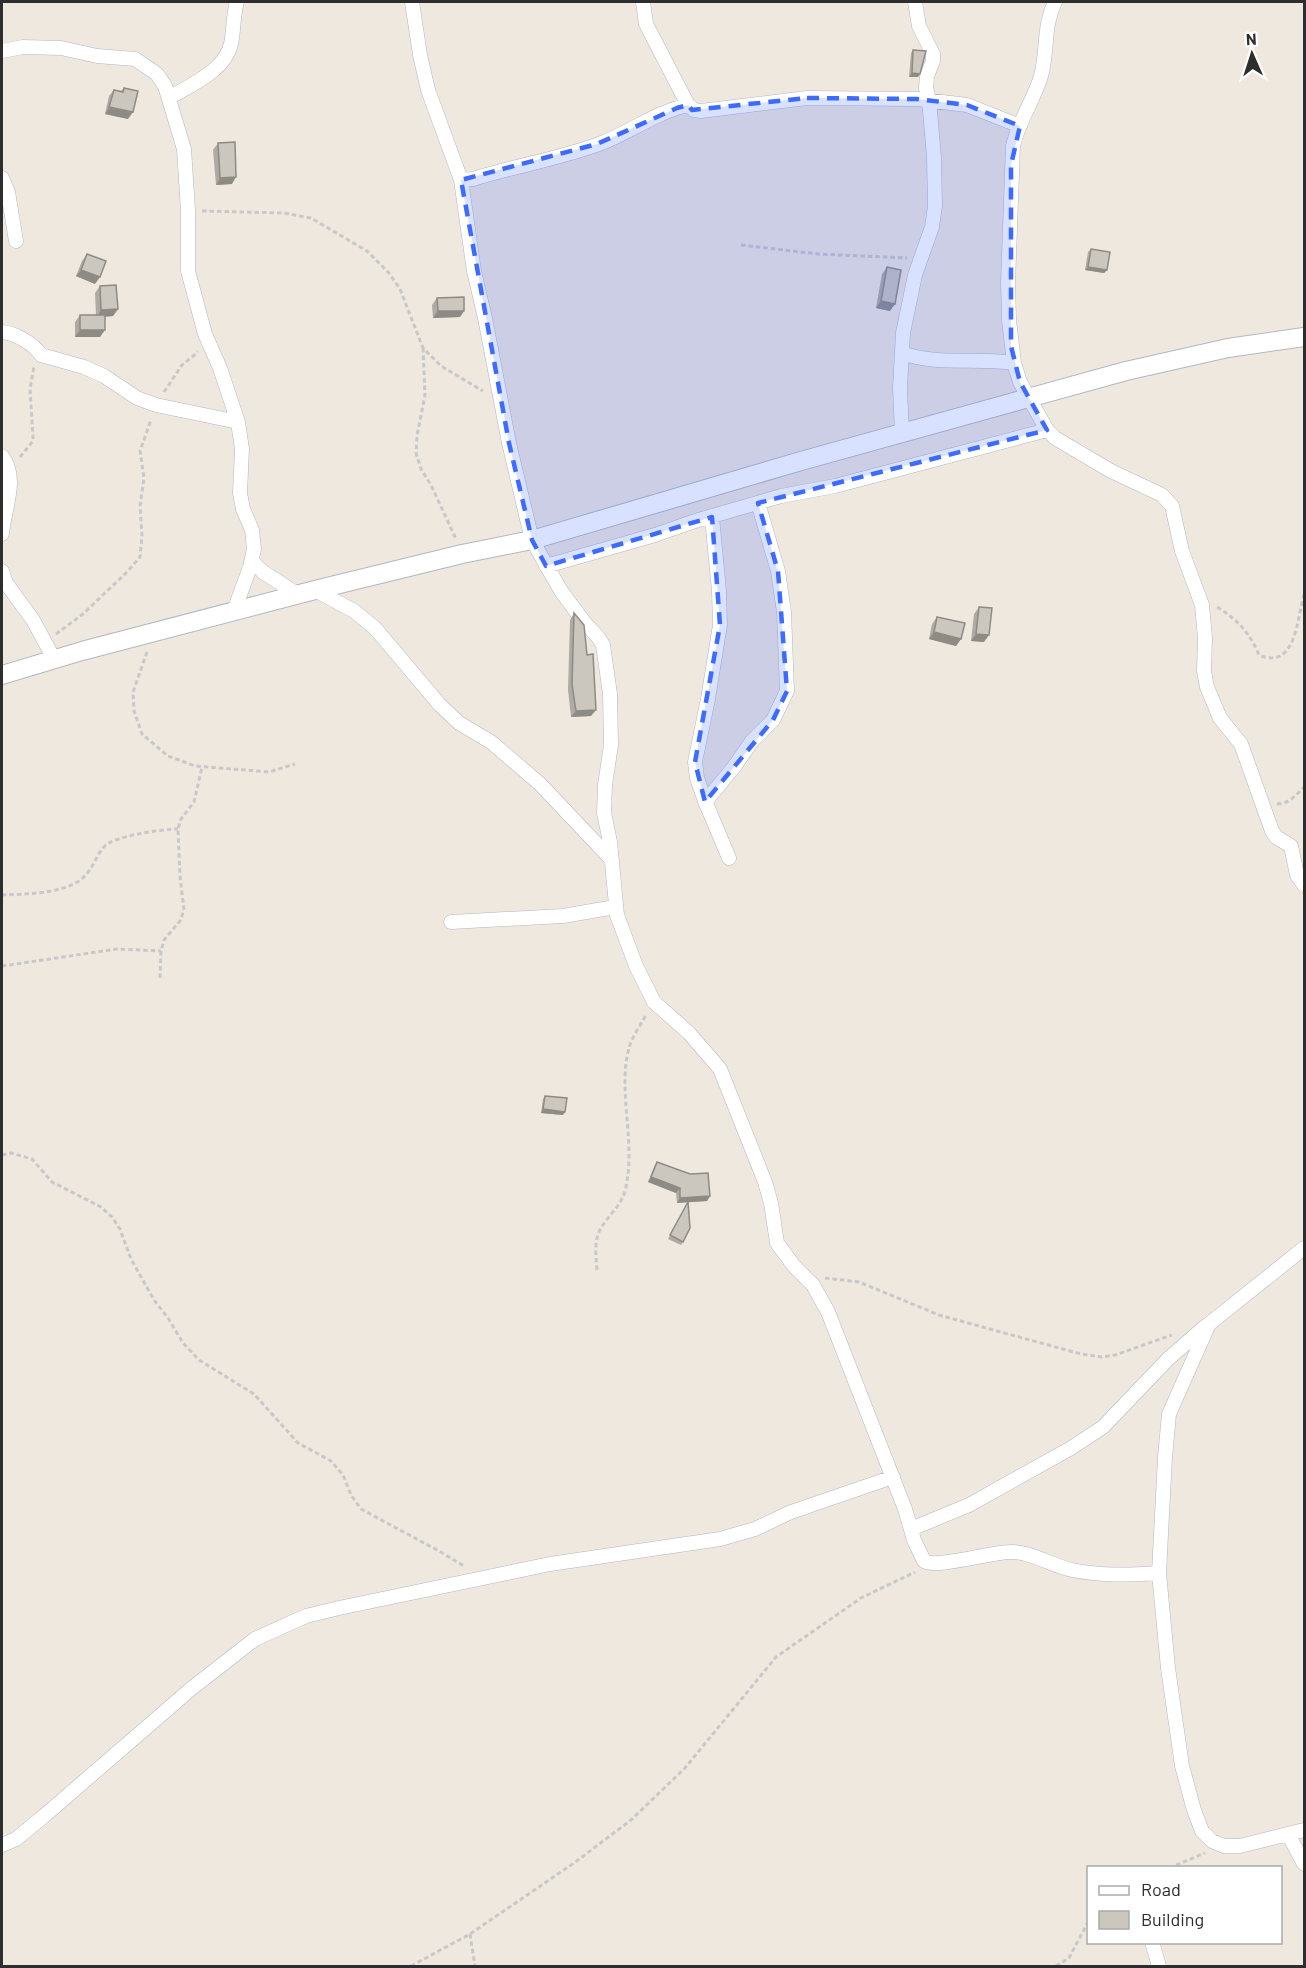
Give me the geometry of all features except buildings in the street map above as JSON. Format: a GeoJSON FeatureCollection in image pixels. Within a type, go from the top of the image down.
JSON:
{"type":"FeatureCollection","features":[{"type":"Feature","properties":{"kind":"main road"},"geometry":{"type":"LineString","coordinates":[[2,675],[297,594],[532,540],[1029,397],[1228,348],[1305,337]]}},
{"type":"Feature","properties":{"kind":"street"},"geometry":{"type":"LineString","coordinates":[[169,98],[212,72],[225,58],[231,45],[237,2]]}},
{"type":"Feature","properties":{"kind":"street"},"geometry":{"type":"LineString","coordinates":[[412,2],[428,90],[461,180],[474,271],[486,318],[509,443],[532,540],[546,566],[580,616],[598,637],[604,651],[610,694],[611,745],[605,785],[604,813],[612,860],[615,907],[636,966],[654,1002],[689,1033],[720,1069],[765,1182],[771,1203],[777,1243],[794,1266],[806,1276],[820,1294],[828,1311],[912,1532],[925,1560],[933,1564],[987,1554],[1016,1552],[1070,1569],[1114,1576],[1159,1573]]}},
{"type":"Feature","properties":{"kind":"street"},"geometry":{"type":"LineString","coordinates":[[643,2],[646,24],[688,105],[694,110],[807,98],[902,98],[967,105],[1020,126]]}},
{"type":"Feature","properties":{"kind":"street"},"geometry":{"type":"LineString","coordinates":[[902,433],[900,388],[905,319],[919,261],[932,226],[935,206],[934,157],[926,88],[933,54],[920,26],[915,2]]}},
{"type":"Feature","properties":{"kind":"street"},"geometry":{"type":"LineString","coordinates":[[1055,2],[1046,28],[1040,78],[1013,147],[1008,282],[1014,363],[1020,382],[1047,430],[1054,438],[1111,471],[1150,489],[1167,500],[1174,512],[1185,562],[1200,597],[1207,687],[1220,718],[1240,744],[1274,834],[1293,848],[1297,875],[1305,885]]}},
{"type":"Feature","properties":{"kind":"street"},"geometry":{"type":"LineString","coordinates":[[2,51],[22,46],[61,48],[97,56],[135,59],[157,74],[165,86],[184,149],[188,210],[188,270],[205,334],[220,368],[238,422],[242,449],[240,493],[243,509],[252,530],[254,549],[234,611]]}},
{"type":"Feature","properties":{"kind":"street"},"geometry":{"type":"LineString","coordinates":[[461,180],[473,179],[597,144],[620,136],[666,112],[688,105]]}},
{"type":"Feature","properties":{"kind":"street"},"geometry":{"type":"LineString","coordinates":[[2,178],[8,192],[16,241]]}},
{"type":"Feature","properties":{"kind":"street"},"geometry":{"type":"LineString","coordinates":[[2,332],[18,337],[38,350],[41,355],[84,367],[104,376],[137,398],[156,405],[238,422]]}},
{"type":"Feature","properties":{"kind":"street"},"geometry":{"type":"LineString","coordinates":[[902,353],[938,360],[1014,363]]}},
{"type":"Feature","properties":{"kind":"street"},"geometry":{"type":"LineString","coordinates":[[546,566],[781,496],[835,486],[1047,430]]}},
{"type":"Feature","properties":{"kind":"street"},"geometry":{"type":"LineString","coordinates":[[2,456],[8,470],[9,495],[2,534]]}},
{"type":"Feature","properties":{"kind":"street"},"geometry":{"type":"LineString","coordinates":[[705,802],[735,767],[752,741],[773,720],[787,691],[784,612],[778,571],[758,503]]}},
{"type":"Feature","properties":{"kind":"street"},"geometry":{"type":"LineString","coordinates":[[712,517],[720,625],[695,762],[697,778],[705,802],[729,858]]}},
{"type":"Feature","properties":{"kind":"street"},"geometry":{"type":"LineString","coordinates":[[252,561],[263,572],[297,594]]}},
{"type":"Feature","properties":{"kind":"street"},"geometry":{"type":"LineString","coordinates":[[2,572],[6,583],[33,620],[54,659]]}},
{"type":"Feature","properties":{"kind":"street"},"geometry":{"type":"LineString","coordinates":[[315,590],[354,611],[375,628],[439,704],[459,723],[490,742],[532,777],[612,860]]}},
{"type":"Feature","properties":{"kind":"street"},"geometry":{"type":"LineString","coordinates":[[451,922],[563,916],[615,907]]}},
{"type":"Feature","properties":{"kind":"street"},"geometry":{"type":"LineString","coordinates":[[912,1532],[969,1505],[1071,1448],[1095,1432],[1183,1344],[1305,1248]]}},
{"type":"Feature","properties":{"kind":"street"},"geometry":{"type":"LineString","coordinates":[[1209,1324],[1169,1414],[1165,1457],[1159,1573],[1168,1668],[1182,1766],[1202,1831],[1212,1841],[1224,1846],[1240,1846],[1305,1830]]}},
{"type":"Feature","properties":{"kind":"street"},"geometry":{"type":"LineString","coordinates":[[2,1845],[16,1839],[192,1688],[255,1639],[306,1616],[550,1564],[720,1539],[755,1529],[791,1512],[893,1477]]}},
{"type":"Feature","properties":{"kind":"street"},"geometry":{"type":"LineString","coordinates":[[1288,1834],[1305,1864]]}},
{"type":"Feature","properties":{"kind":"street"},"geometry":{"type":"LineString","coordinates":[[1153,1944],[1159,1966]]}},
{"type":"Feature","properties":{"kind":"path"},"geometry":{"type":"LineString","coordinates":[[188,210],[283,213],[311,218],[367,251],[388,273],[400,289],[423,348],[424,395],[416,453],[421,469],[431,484],[462,555]]}},
{"type":"Feature","properties":{"kind":"path"},"geometry":{"type":"LineString","coordinates":[[741,245],[818,254],[903,257],[919,261]]}},
{"type":"Feature","properties":{"kind":"path"},"geometry":{"type":"LineString","coordinates":[[44,642],[83,614],[128,572],[140,557],[142,536],[140,506],[144,478],[140,451],[156,405],[182,364],[209,342]]}},
{"type":"Feature","properties":{"kind":"path"},"geometry":{"type":"LineString","coordinates":[[423,348],[441,366],[464,381],[500,399]]}},
{"type":"Feature","properties":{"kind":"path"},"geometry":{"type":"LineString","coordinates":[[8,470],[33,441],[31,377],[38,350]]}},
{"type":"Feature","properties":{"kind":"path"},"geometry":{"type":"LineString","coordinates":[[1200,597],[1228,614],[1250,634],[1259,655],[1270,658],[1281,655],[1289,649],[1298,626],[1305,595]]}},
{"type":"Feature","properties":{"kind":"path"},"geometry":{"type":"LineString","coordinates":[[156,631],[139,672],[134,692],[136,721],[142,734],[168,756],[195,766],[268,772],[295,764]]}},
{"type":"Feature","properties":{"kind":"path"},"geometry":{"type":"LineString","coordinates":[[160,978],[161,951],[164,940],[180,921],[184,910],[178,829],[181,819],[194,802],[202,767]]}},
{"type":"Feature","properties":{"kind":"path"},"geometry":{"type":"LineString","coordinates":[[1260,800],[1276,804],[1286,803],[1305,787]]}},
{"type":"Feature","properties":{"kind":"path"},"geometry":{"type":"LineString","coordinates":[[2,896],[67,888],[88,873],[103,848],[110,841],[157,830],[178,829]]}},
{"type":"Feature","properties":{"kind":"path"},"geometry":{"type":"LineString","coordinates":[[2,966],[117,949],[161,951]]}},
{"type":"Feature","properties":{"kind":"path"},"geometry":{"type":"LineString","coordinates":[[597,1270],[597,1236],[621,1204],[626,1189],[629,1145],[624,1080],[629,1046],[654,1002]]}},
{"type":"Feature","properties":{"kind":"path"},"geometry":{"type":"LineString","coordinates":[[2,1155],[11,1154],[32,1158],[52,1182],[101,1207],[112,1217],[120,1228],[130,1259],[183,1343],[199,1360],[254,1394],[298,1443],[331,1461],[343,1475],[351,1495],[361,1509],[440,1551],[484,1578]]}},
{"type":"Feature","properties":{"kind":"path"},"geometry":{"type":"LineString","coordinates":[[806,1276],[859,1282],[939,1315],[1081,1354],[1102,1357],[1115,1355],[1176,1334]]}},
{"type":"Feature","properties":{"kind":"path"},"geometry":{"type":"LineString","coordinates":[[411,1966],[470,1934],[631,1820],[685,1768],[776,1657],[861,1598],[915,1572],[925,1560]]}},
{"type":"Feature","properties":{"kind":"path"},"geometry":{"type":"LineString","coordinates":[[1174,1866],[1224,1846]]}},
{"type":"Feature","properties":{"kind":"path"},"geometry":{"type":"LineString","coordinates":[[1056,1966],[1070,1958],[1087,1926]]}},
{"type":"Feature","properties":{"kind":"path"},"geometry":{"type":"LineString","coordinates":[[470,1934],[475,1966]]}},
{"type":"Feature","properties":{"kind":"highlighted area"},"geometry":{"type":"Polygon","coordinates":[[[807,98],[917,99],[967,105],[1020,126],[1011,165],[1011,346],[1020,382],[1047,430],[758,503],[778,571],[787,691],[773,720],[705,802],[695,762],[720,625],[712,517],[546,566],[532,540],[509,443],[461,180],[597,144],[677,108],[688,105],[692,110],[807,98]]]}}]}
